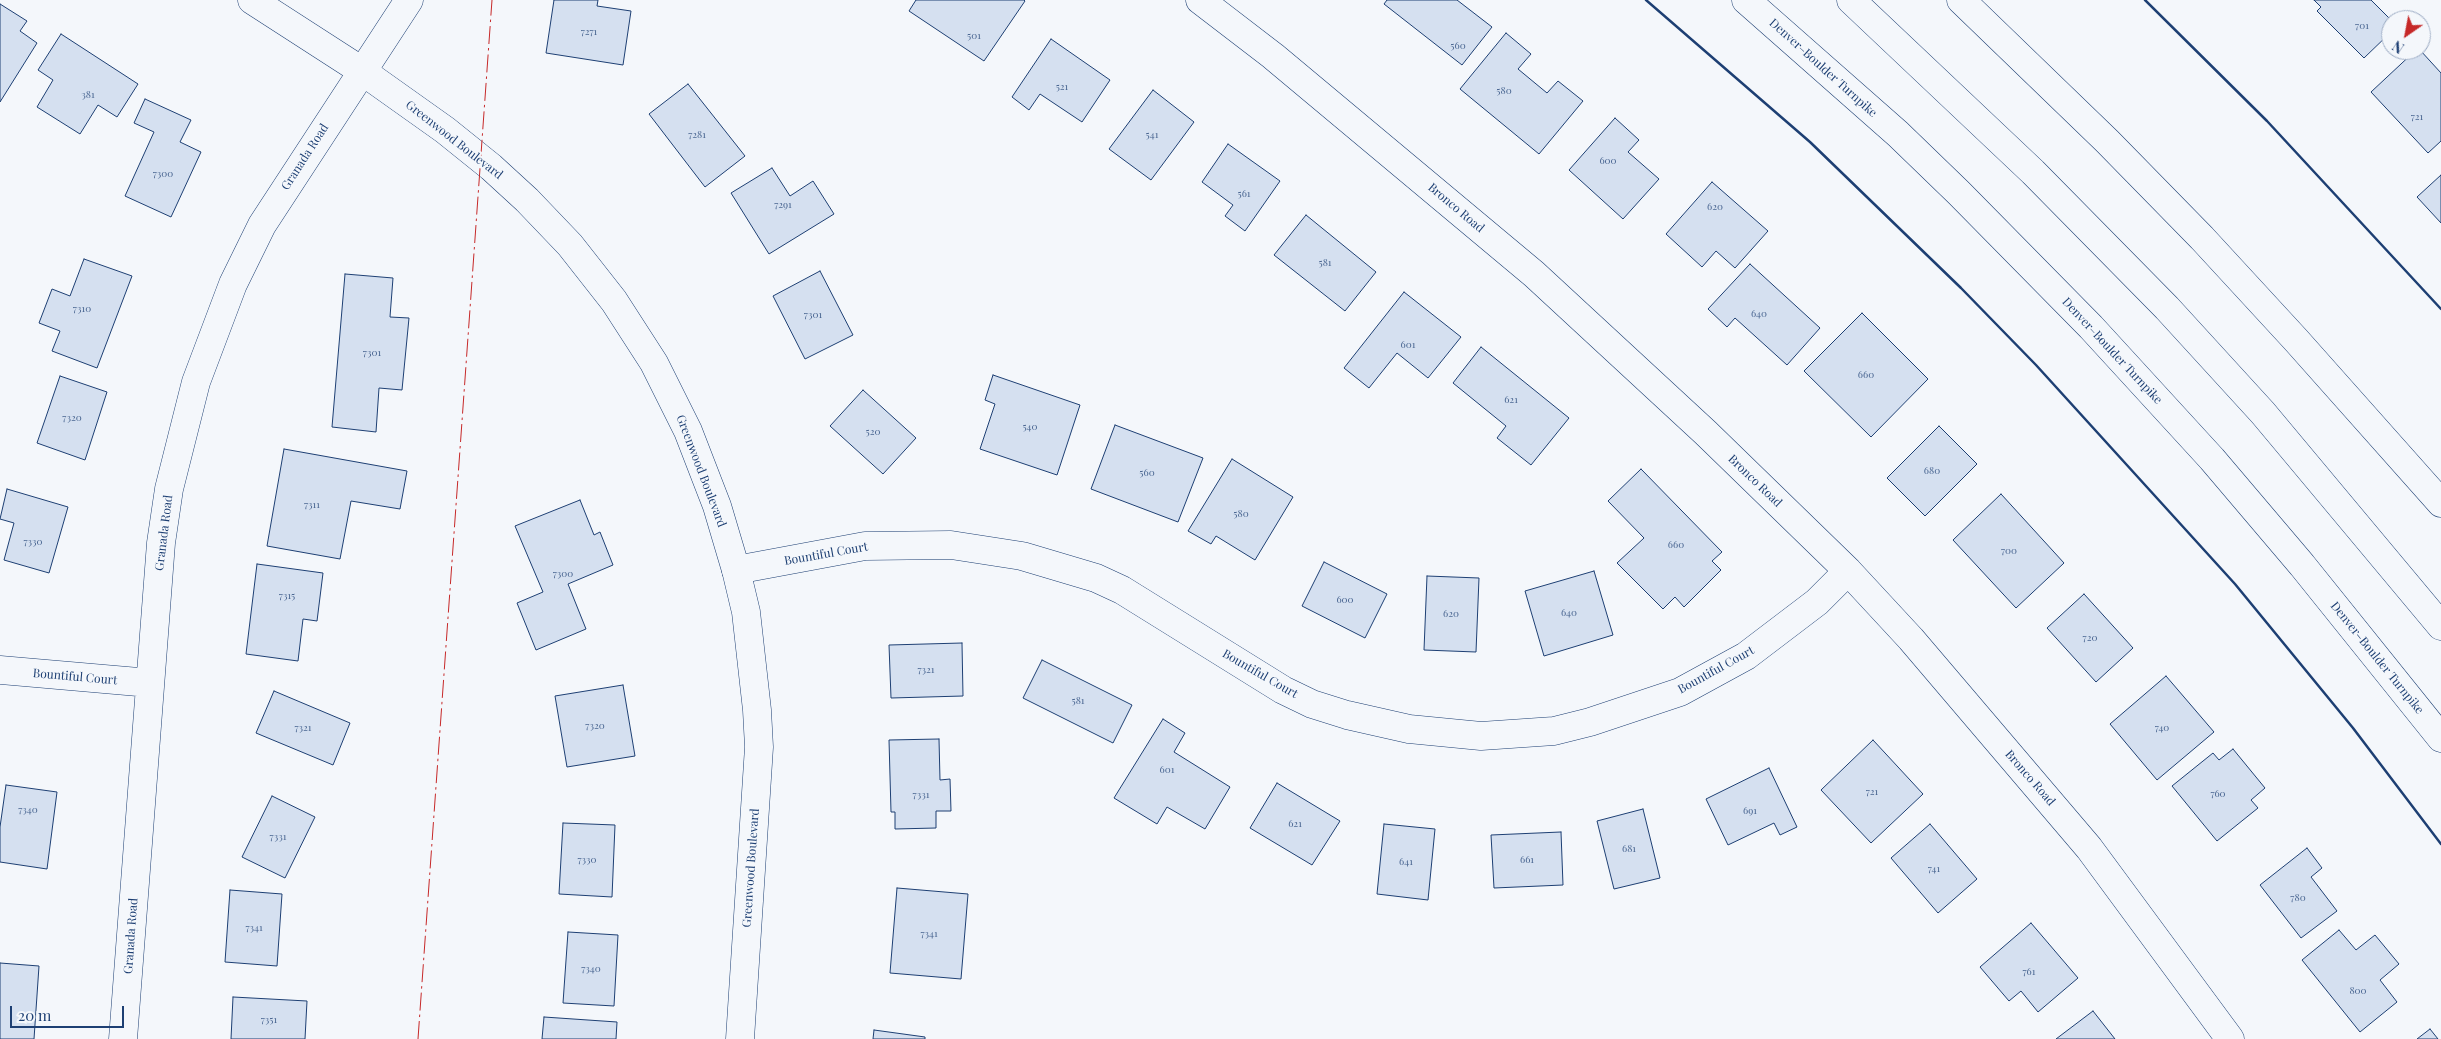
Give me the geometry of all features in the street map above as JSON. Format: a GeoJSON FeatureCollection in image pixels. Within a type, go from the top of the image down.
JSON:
{"type":"FeatureCollection","features":[{"type":"Feature","properties":{"kind":"main road","name":"Greenwood Boulevard"},"geometry":{"type":"LineString","coordinates":[[252,0],[362,72],[445,130],[491,167],[527,200],[570,245],[614,300],[654,363],[688,431],[717,506],[736,570],[746,612],[757,710],[758,748],[740,1039]]}},
{"type":"Feature","properties":{"kind":"main road"},"geometry":{"type":"LineString","coordinates":[[362,72],[409,0]]}},
{"type":"Feature","properties":{"kind":"main road","name":"Bronco Road"},"geometry":{"type":"LineString","coordinates":[[1200,0],[1273,56],[1534,274],[1706,433],[1848,571],[1911,639],[2090,848],[2230,1039]]}},
{"type":"Feature","properties":{"kind":"main road","name":"Denver–Boulder Turnpike"},"geometry":{"type":"LineString","coordinates":[[1746,0],[1898,134],[1966,199],[2091,327],[2212,459],[2302,565],[2441,738]]}},
{"type":"Feature","properties":{"kind":"main road"},"geometry":{"type":"LineString","coordinates":[[1851,0],[2040,178],[2167,308],[2269,420],[2441,626]]}},
{"type":"Feature","properties":{"kind":"main road"},"geometry":{"type":"LineString","coordinates":[[1961,0],[2101,134],[2202,238],[2441,503]]}},
{"type":"Feature","properties":{"kind":"main road","name":"Granada Road"},"geometry":{"type":"LineString","coordinates":[[123,1039],[161,543],[169,489],[196,382],[233,284],[262,225],[362,72]]}},
{"type":"Feature","properties":{"kind":"main road","name":"Bountiful Court"},"geometry":{"type":"LineString","coordinates":[[736,570],[865,546],[951,546],[1022,556],[1096,578],[1122,590],[1283,690],[1312,704],[1347,715],[1409,729],[1481,736],[1554,731],[1590,722],[1680,692],[1746,656],[1817,602],[1848,571]]}},
{"type":"Feature","properties":{"kind":"main road","name":"Bountiful Court"},"geometry":{"type":"LineString","coordinates":[[0,670],[150,684]]}},
{"type":"Feature","properties":{"kind":"building"},"geometry":{"type":"Polygon","coordinates":[[[554,0],[598,0],[597,6],[631,11],[623,65],[546,53],[554,0]]]}},
{"type":"Feature","properties":{"kind":"building"},"geometry":{"type":"Polygon","coordinates":[[[916,0],[1025,1],[984,61],[909,11],[916,0]]]}},
{"type":"Feature","properties":{"kind":"building"},"geometry":{"type":"Polygon","coordinates":[[[1387,0],[1457,0],[1492,27],[1462,65],[1384,4],[1387,0]]]}},
{"type":"Feature","properties":{"kind":"building"},"geometry":{"type":"Polygon","coordinates":[[[2314,0],[2371,0],[2381,10],[2381,42],[2364,58],[2317,11],[2321,7],[2314,0]]]}},
{"type":"Feature","properties":{"kind":"building"},"geometry":{"type":"Polygon","coordinates":[[[0,4],[27,21],[20,31],[37,43],[0,102],[0,4]]]}},
{"type":"Feature","properties":{"kind":"building"},"geometry":{"type":"Polygon","coordinates":[[[1506,33],[1531,54],[1518,69],[1547,93],[1558,81],[1583,101],[1539,154],[1460,89],[1506,33]]]}},
{"type":"Feature","properties":{"kind":"building"},"geometry":{"type":"Polygon","coordinates":[[[61,34],[138,84],[117,117],[98,105],[80,134],[37,107],[53,80],[38,70],[61,34]]]}},
{"type":"Feature","properties":{"kind":"building"},"geometry":{"type":"Polygon","coordinates":[[[1051,39],[1110,80],[1082,122],[1040,94],[1029,110],[1012,97],[1051,39]]]}},
{"type":"Feature","properties":{"kind":"building"},"geometry":{"type":"Polygon","coordinates":[[[2405,60],[2429,60],[2441,73],[2441,141],[2428,153],[2371,92],[2405,60]]]}},
{"type":"Feature","properties":{"kind":"building"},"geometry":{"type":"Polygon","coordinates":[[[688,84],[745,156],[705,187],[649,114],[688,84]]]}},
{"type":"Feature","properties":{"kind":"building"},"geometry":{"type":"Polygon","coordinates":[[[1153,90],[1194,122],[1151,180],[1109,149],[1153,90]]]}},
{"type":"Feature","properties":{"kind":"building"},"geometry":{"type":"Polygon","coordinates":[[[145,99],[191,120],[180,142],[201,152],[171,217],[125,196],[154,132],[134,123],[145,99]]]}},
{"type":"Feature","properties":{"kind":"building"},"geometry":{"type":"Polygon","coordinates":[[[1615,118],[1639,140],[1628,152],[1659,179],[1623,219],[1569,170],[1615,118]]]}},
{"type":"Feature","properties":{"kind":"building"},"geometry":{"type":"Polygon","coordinates":[[[1228,144],[1280,181],[1245,231],[1225,216],[1233,205],[1202,182],[1228,144]]]}},
{"type":"Feature","properties":{"kind":"building"},"geometry":{"type":"Polygon","coordinates":[[[772,168],[790,196],[813,181],[834,214],[769,254],[731,193],[772,168]]]}},
{"type":"Feature","properties":{"kind":"building"},"geometry":{"type":"Polygon","coordinates":[[[2441,175],[2441,223],[2417,197],[2441,175]]]}},
{"type":"Feature","properties":{"kind":"building"},"geometry":{"type":"Polygon","coordinates":[[[1712,182],[1768,231],[1735,268],[1716,251],[1702,267],[1666,234],[1712,182]]]}},
{"type":"Feature","properties":{"kind":"building"},"geometry":{"type":"Polygon","coordinates":[[[1306,215],[1376,272],[1345,311],[1274,255],[1306,215]]]}},
{"type":"Feature","properties":{"kind":"building"},"geometry":{"type":"Polygon","coordinates":[[[84,259],[132,276],[97,368],[52,351],[60,331],[39,323],[52,289],[70,296],[84,259]]]}},
{"type":"Feature","properties":{"kind":"building"},"geometry":{"type":"Polygon","coordinates":[[[1750,264],[1820,328],[1787,365],[1735,318],[1727,327],[1708,309],[1750,264]]]}},
{"type":"Feature","properties":{"kind":"building"},"geometry":{"type":"Polygon","coordinates":[[[820,271],[853,335],[805,359],[773,296],[820,271]]]}},
{"type":"Feature","properties":{"kind":"building"},"geometry":{"type":"Polygon","coordinates":[[[345,274],[393,278],[390,317],[409,318],[402,390],[379,388],[376,432],[332,427],[345,274]]]}},
{"type":"Feature","properties":{"kind":"building"},"geometry":{"type":"Polygon","coordinates":[[[1404,292],[1461,337],[1428,378],[1397,353],[1369,388],[1344,368],[1404,292]]]}},
{"type":"Feature","properties":{"kind":"building"},"geometry":{"type":"Polygon","coordinates":[[[1862,313],[1928,379],[1871,437],[1804,371],[1862,313]]]}},
{"type":"Feature","properties":{"kind":"building"},"geometry":{"type":"Polygon","coordinates":[[[1481,347],[1569,418],[1531,465],[1497,438],[1506,426],[1453,383],[1481,347]]]}},
{"type":"Feature","properties":{"kind":"building"},"geometry":{"type":"Polygon","coordinates":[[[993,375],[1080,405],[1057,475],[980,449],[995,404],[985,400],[993,375]]]}},
{"type":"Feature","properties":{"kind":"building"},"geometry":{"type":"Polygon","coordinates":[[[60,376],[107,392],[85,460],[37,443],[60,376]]]}},
{"type":"Feature","properties":{"kind":"building"},"geometry":{"type":"Polygon","coordinates":[[[863,390],[916,438],[883,474],[830,426],[863,390]]]}},
{"type":"Feature","properties":{"kind":"building"},"geometry":{"type":"Polygon","coordinates":[[[1115,425],[1203,458],[1178,522],[1091,489],[1115,425]]]}},
{"type":"Feature","properties":{"kind":"building"},"geometry":{"type":"Polygon","coordinates":[[[1939,426],[1977,464],[1925,516],[1887,478],[1939,426]]]}},
{"type":"Feature","properties":{"kind":"building"},"geometry":{"type":"Polygon","coordinates":[[[284,449],[407,471],[400,509],[351,501],[340,559],[267,546],[284,449]]]}},
{"type":"Feature","properties":{"kind":"building"},"geometry":{"type":"Polygon","coordinates":[[[1232,459],[1293,497],[1255,560],[1216,536],[1211,544],[1188,531],[1232,459]]]}},
{"type":"Feature","properties":{"kind":"building"},"geometry":{"type":"Polygon","coordinates":[[[1641,469],[1722,552],[1712,561],[1721,570],[1684,607],[1675,597],[1663,609],[1617,563],[1644,538],[1608,501],[1641,469]]]}},
{"type":"Feature","properties":{"kind":"building"},"geometry":{"type":"Polygon","coordinates":[[[7,489],[68,507],[49,573],[4,560],[14,523],[0,519],[7,489]]]}},
{"type":"Feature","properties":{"kind":"building"},"geometry":{"type":"Polygon","coordinates":[[[2001,494],[2064,563],[2016,608],[1953,540],[2001,494]]]}},
{"type":"Feature","properties":{"kind":"building"},"geometry":{"type":"Polygon","coordinates":[[[580,500],[594,535],[600,532],[613,565],[568,584],[586,629],[536,650],[517,603],[543,592],[515,526],[580,500]]]}},
{"type":"Feature","properties":{"kind":"building"},"geometry":{"type":"Polygon","coordinates":[[[1324,562],[1387,594],[1365,638],[1302,606],[1324,562]]]}},
{"type":"Feature","properties":{"kind":"building"},"geometry":{"type":"Polygon","coordinates":[[[257,564],[323,573],[317,621],[303,619],[298,661],[246,654],[257,564]]]}},
{"type":"Feature","properties":{"kind":"building"},"geometry":{"type":"Polygon","coordinates":[[[1594,571],[1613,635],[1544,656],[1525,591],[1594,571]]]}},
{"type":"Feature","properties":{"kind":"building"},"geometry":{"type":"Polygon","coordinates":[[[1427,576],[1479,578],[1476,652],[1424,650],[1427,576]]]}},
{"type":"Feature","properties":{"kind":"building"},"geometry":{"type":"Polygon","coordinates":[[[2084,594],[2133,648],[2096,682],[2047,628],[2084,594]]]}},
{"type":"Feature","properties":{"kind":"building"},"geometry":{"type":"Polygon","coordinates":[[[962,643],[963,696],[891,698],[889,645],[962,643]]]}},
{"type":"Feature","properties":{"kind":"building"},"geometry":{"type":"Polygon","coordinates":[[[1042,660],[1132,705],[1113,743],[1023,698],[1042,660]]]}},
{"type":"Feature","properties":{"kind":"building"},"geometry":{"type":"Polygon","coordinates":[[[2166,676],[2214,732],[2157,780],[2110,724],[2166,676]]]}},
{"type":"Feature","properties":{"kind":"building"},"geometry":{"type":"Polygon","coordinates":[[[623,685],[635,756],[567,767],[555,696],[623,685]]]}},
{"type":"Feature","properties":{"kind":"building"},"geometry":{"type":"Polygon","coordinates":[[[274,691],[350,723],[333,765],[256,733],[274,691]]]}},
{"type":"Feature","properties":{"kind":"building"},"geometry":{"type":"Polygon","coordinates":[[[1163,719],[1185,733],[1174,752],[1230,787],[1205,829],[1167,807],[1157,824],[1114,798],[1163,719]]]}},
{"type":"Feature","properties":{"kind":"building"},"geometry":{"type":"Polygon","coordinates":[[[939,739],[940,780],[950,779],[951,811],[936,811],[936,828],[895,829],[895,812],[891,812],[889,740],[939,739]]]}},
{"type":"Feature","properties":{"kind":"building"},"geometry":{"type":"Polygon","coordinates":[[[1873,740],[1923,794],[1871,843],[1821,790],[1873,740]]]}},
{"type":"Feature","properties":{"kind":"building"},"geometry":{"type":"Polygon","coordinates":[[[2233,749],[2265,788],[2251,800],[2258,808],[2217,841],[2172,786],[2213,753],[2219,760],[2233,749]]]}},
{"type":"Feature","properties":{"kind":"building"},"geometry":{"type":"Polygon","coordinates":[[[1769,768],[1797,827],[1780,835],[1774,823],[1728,845],[1706,799],[1769,768]]]}},
{"type":"Feature","properties":{"kind":"building"},"geometry":{"type":"Polygon","coordinates":[[[1277,783],[1340,821],[1312,865],[1250,828],[1277,783]]]}},
{"type":"Feature","properties":{"kind":"building"},"geometry":{"type":"Polygon","coordinates":[[[6,785],[57,792],[47,869],[0,862],[0,827],[6,785]]]}},
{"type":"Feature","properties":{"kind":"building"},"geometry":{"type":"Polygon","coordinates":[[[272,796],[315,817],[285,878],[242,857],[272,796]]]}},
{"type":"Feature","properties":{"kind":"building"},"geometry":{"type":"Polygon","coordinates":[[[1643,809],[1660,878],[1614,889],[1597,821],[1643,809]]]}},
{"type":"Feature","properties":{"kind":"building"},"geometry":{"type":"Polygon","coordinates":[[[563,823],[615,825],[612,897],[559,894],[563,823]]]}},
{"type":"Feature","properties":{"kind":"building"},"geometry":{"type":"Polygon","coordinates":[[[1384,824],[1435,829],[1428,900],[1377,894],[1384,824]]]}},
{"type":"Feature","properties":{"kind":"building"},"geometry":{"type":"Polygon","coordinates":[[[1930,824],[1977,879],[1938,913],[1891,858],[1930,824]]]}},
{"type":"Feature","properties":{"kind":"building"},"geometry":{"type":"Polygon","coordinates":[[[1561,832],[1563,885],[1494,888],[1491,835],[1561,832]]]}},
{"type":"Feature","properties":{"kind":"building"},"geometry":{"type":"Polygon","coordinates":[[[2307,848],[2322,868],[2311,877],[2337,911],[2301,938],[2260,885],[2307,848]]]}},
{"type":"Feature","properties":{"kind":"building"},"geometry":{"type":"Polygon","coordinates":[[[897,888],[968,894],[961,979],[890,973],[897,888]]]}},
{"type":"Feature","properties":{"kind":"building"},"geometry":{"type":"Polygon","coordinates":[[[230,890],[282,894],[277,966],[225,962],[230,890]]]}},
{"type":"Feature","properties":{"kind":"building"},"geometry":{"type":"Polygon","coordinates":[[[2031,923],[2078,978],[2038,1012],[2021,991],[2009,1001],[1980,967],[2031,923]]]}},
{"type":"Feature","properties":{"kind":"building"},"geometry":{"type":"Polygon","coordinates":[[[2339,930],[2356,950],[2375,935],[2399,964],[2380,980],[2397,1002],[2360,1032],[2302,960],[2339,930]]]}},
{"type":"Feature","properties":{"kind":"building"},"geometry":{"type":"Polygon","coordinates":[[[568,932],[618,935],[614,1006],[563,1003],[568,932]]]}},
{"type":"Feature","properties":{"kind":"building"},"geometry":{"type":"Polygon","coordinates":[[[0,963],[39,966],[34,1039],[0,1039],[0,963]]]}},
{"type":"Feature","properties":{"kind":"building"},"geometry":{"type":"Polygon","coordinates":[[[233,997],[307,1001],[305,1039],[231,1039],[233,997]]]}},
{"type":"Feature","properties":{"kind":"building"},"geometry":{"type":"Polygon","coordinates":[[[2093,1011],[2115,1039],[2056,1039],[2093,1011]]]}},
{"type":"Feature","properties":{"kind":"building"},"geometry":{"type":"Polygon","coordinates":[[[544,1017],[617,1022],[616,1039],[542,1039],[544,1017]]]}},
{"type":"Feature","properties":{"kind":"building"},"geometry":{"type":"Polygon","coordinates":[[[2430,1029],[2438,1039],[2417,1039],[2430,1029]]]}},
{"type":"Feature","properties":{"kind":"building"},"geometry":{"type":"Polygon","coordinates":[[[874,1030],[925,1037],[925,1039],[873,1039],[874,1030]]]}},
{"type":"Feature","properties":{"kind":"wall"},"geometry":{"type":"LineString","coordinates":[[1646,0],[1810,142],[1961,288],[2036,365],[2235,584],[2353,728],[2441,844]]}},
{"type":"Feature","properties":{"kind":"wall"},"geometry":{"type":"LineString","coordinates":[[2145,0],[2267,121],[2441,309]]}},
{"type":"Feature","properties":{"kind":"power"},"geometry":{"type":"LineString","coordinates":[[418,1039],[492,0]]}}]}
